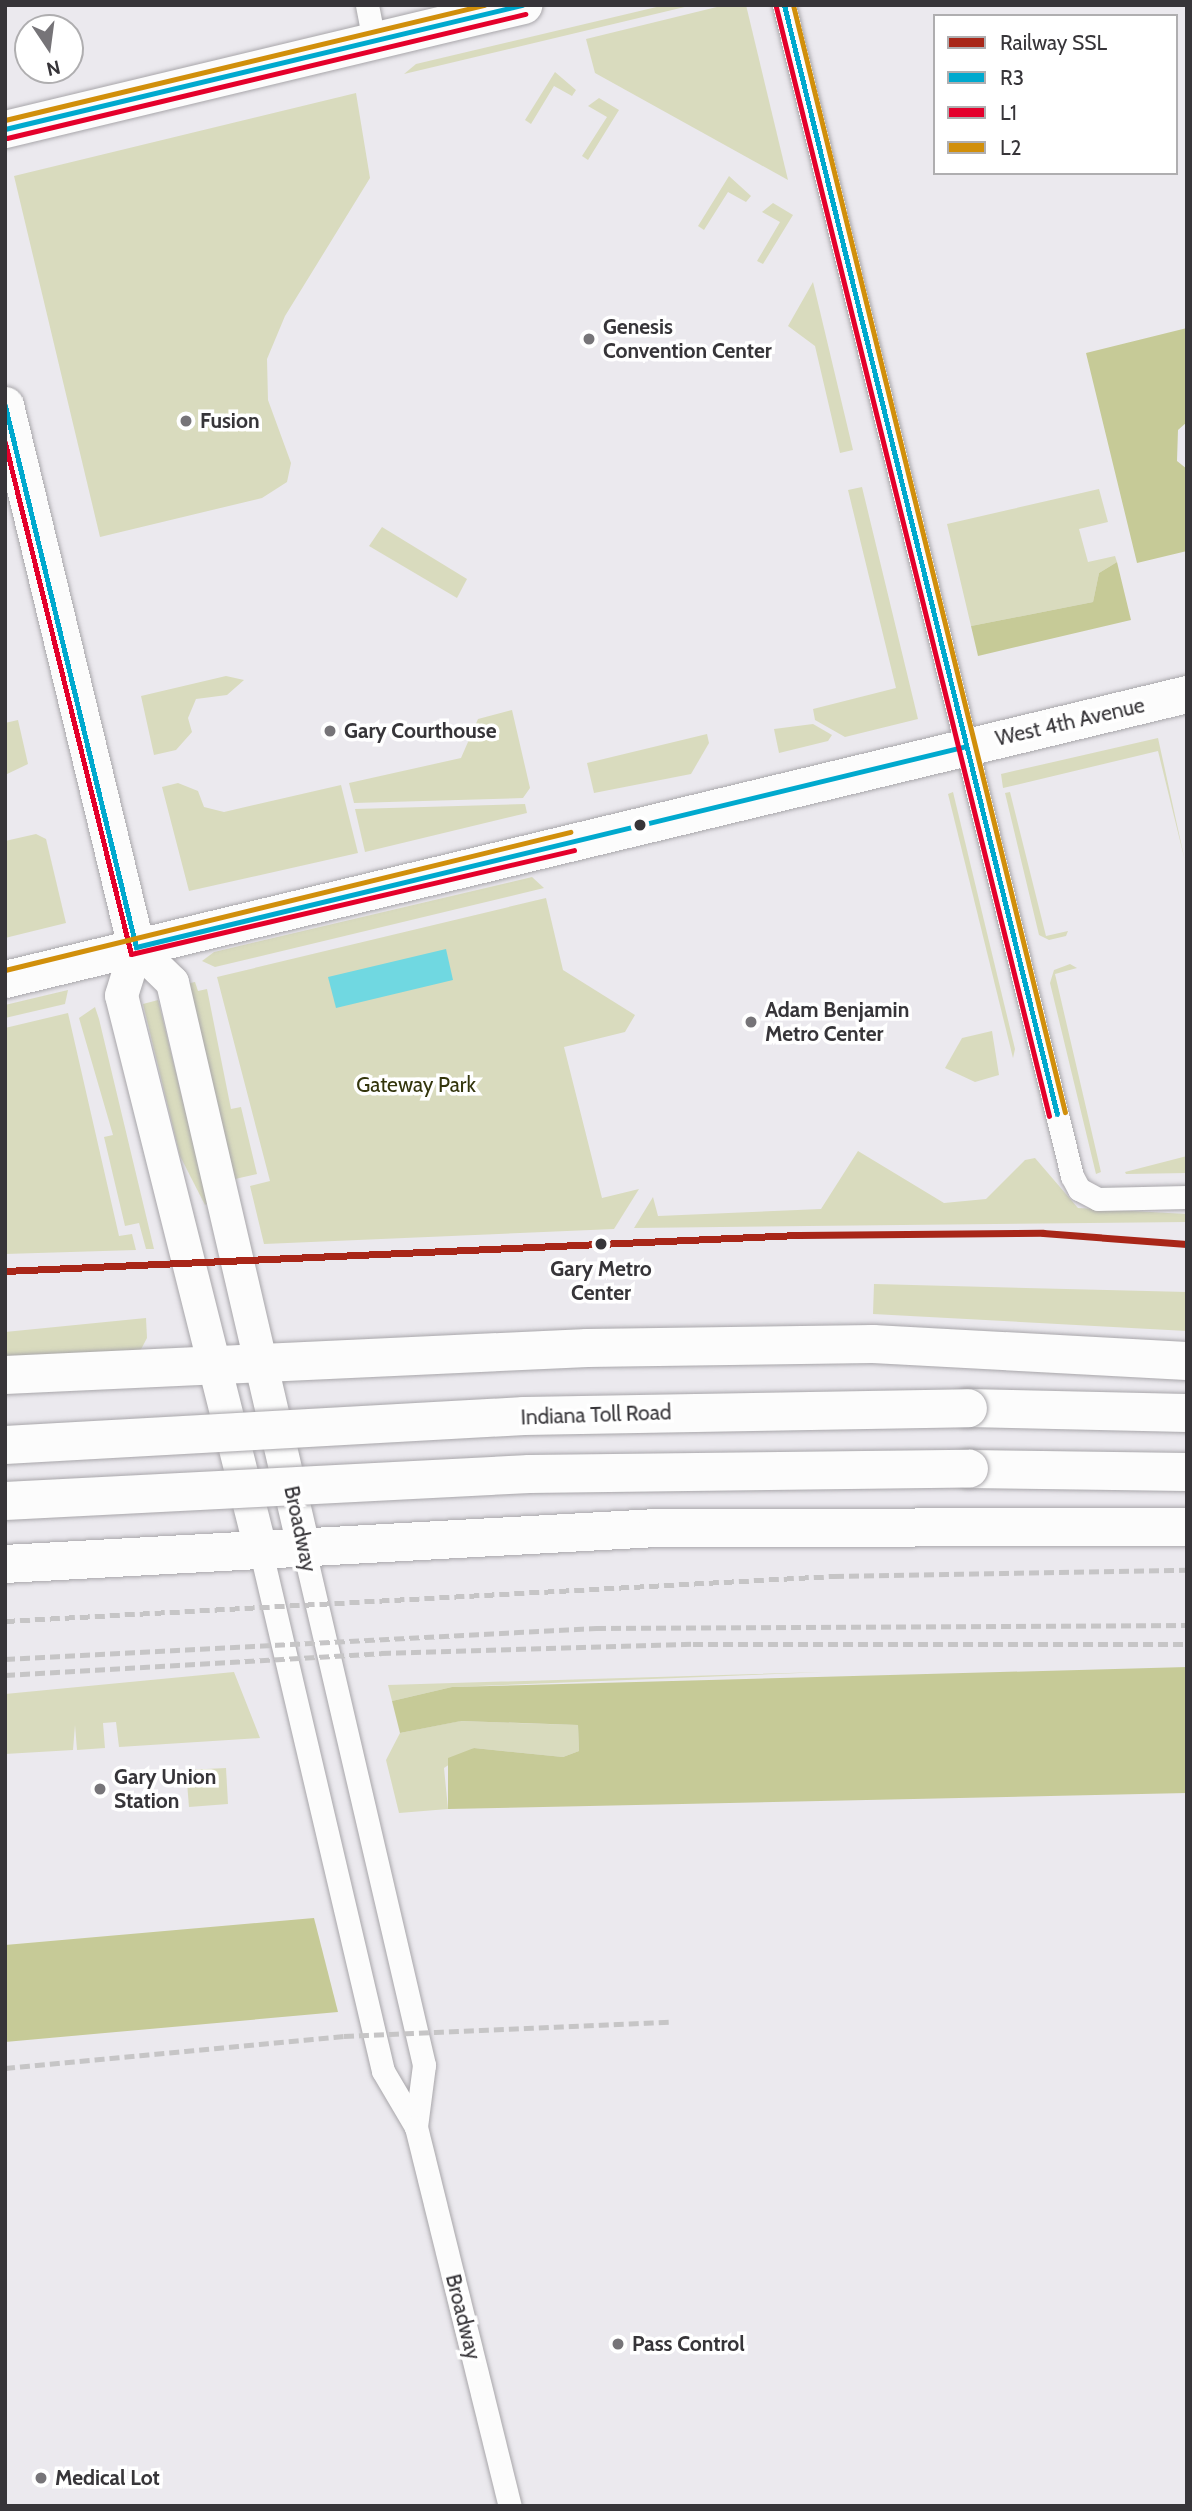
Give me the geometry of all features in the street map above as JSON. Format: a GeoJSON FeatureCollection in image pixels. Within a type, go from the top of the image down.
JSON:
{"type":"FeatureCollection","features":[{"type":"Feature","properties":{"kind":"highway"},"geometry":{"type":"LineString","coordinates":[[5,1375],[264,1363],[873,1344],[1187,1362]]}},
{"type":"Feature","properties":{"kind":"highway","name":"Indiana Toll Road"},"geometry":{"type":"LineString","coordinates":[[5,1445],[524,1416],[968,1408],[1187,1413]]}},
{"type":"Feature","properties":{"kind":"highway"},"geometry":{"type":"LineString","coordinates":[[5,1501],[529,1474],[969,1469],[1187,1472]]}},
{"type":"Feature","properties":{"kind":"highway"},"geometry":{"type":"LineString","coordinates":[[5,1564],[304,1550],[658,1528],[1187,1527]]}},
{"type":"Feature","properties":{"kind":"main road"},"geometry":{"type":"LineString","coordinates":[[5,129],[523,5]]}},
{"type":"Feature","properties":{"kind":"main road"},"geometry":{"type":"LineString","coordinates":[[5,405],[136,947]]}},
{"type":"Feature","properties":{"kind":"main road","name":"West 4th Avenue"},"geometry":{"type":"LineString","coordinates":[[5,979],[1187,694]]}},
{"type":"Feature","properties":{"kind":"main road","name":"Broadway"},"geometry":{"type":"LineString","coordinates":[[261,1552],[121,995],[136,947],[172,982],[264,1363],[304,1550]]}},
{"type":"Feature","properties":{"kind":"street"},"geometry":{"type":"LineString","coordinates":[[367,5],[374,41]]}},
{"type":"Feature","properties":{"kind":"street"},"geometry":{"type":"LineString","coordinates":[[784,5],[964,747],[1072,1176],[1079,1189],[1098,1199],[1187,1197]]}},
{"type":"Feature","properties":{"kind":"street","name":"Broadway"},"geometry":{"type":"LineString","coordinates":[[304,1550],[424,2065],[416,2127]]}},
{"type":"Feature","properties":{"kind":"street","name":"Broadway"},"geometry":{"type":"LineString","coordinates":[[261,1552],[383,2071],[416,2127],[510,2506]]}},
{"type":"Feature","properties":{"kind":"green space"},"geometry":{"type":"Polygon","coordinates":[[[665,5],[693,5],[404,74],[416,64],[665,5]]]}},
{"type":"Feature","properties":{"kind":"green space"},"geometry":{"type":"Polygon","coordinates":[[[725,5],[746,5],[788,180],[595,73],[586,39],[725,5]]]}},
{"type":"Feature","properties":{"kind":"green space"},"geometry":{"type":"Polygon","coordinates":[[[555,72],[576,90],[572,96],[554,86],[531,124],[525,120],[555,72]]]}},
{"type":"Feature","properties":{"kind":"green space"},"geometry":{"type":"Polygon","coordinates":[[[356,93],[370,178],[285,316],[267,359],[268,400],[291,463],[287,482],[262,498],[100,537],[14,176],[356,93]]]}},
{"type":"Feature","properties":{"kind":"green space"},"geometry":{"type":"Polygon","coordinates":[[[599,98],[619,110],[588,160],[582,156],[607,117],[588,106],[599,98]]]}},
{"type":"Feature","properties":{"kind":"green space"},"geometry":{"type":"Polygon","coordinates":[[[729,176],[751,196],[746,202],[728,192],[704,230],[698,226],[729,176]]]}},
{"type":"Feature","properties":{"kind":"green space"},"geometry":{"type":"Polygon","coordinates":[[[773,203],[793,215],[763,264],[757,261],[780,222],[762,212],[773,203]]]}},
{"type":"Feature","properties":{"kind":"green space"},"geometry":{"type":"Polygon","coordinates":[[[813,282],[853,450],[840,453],[815,346],[788,326],[813,282]]]}},
{"type":"Feature","properties":{"kind":"green space"},"geometry":{"type":"Polygon","coordinates":[[[1187,328],[1187,422],[1178,430],[1177,461],[1187,469],[1187,551],[1137,563],[1086,353],[1187,328]]]}},
{"type":"Feature","properties":{"kind":"green space"},"geometry":{"type":"Polygon","coordinates":[[[862,487],[918,719],[845,737],[815,720],[813,709],[896,688],[848,490],[862,487]]]}},
{"type":"Feature","properties":{"kind":"green space"},"geometry":{"type":"Polygon","coordinates":[[[1099,489],[1108,522],[1079,529],[1088,562],[1115,556],[1117,562],[1099,573],[1093,602],[971,626],[947,524],[1099,489]]]}},
{"type":"Feature","properties":{"kind":"green space"},"geometry":{"type":"Polygon","coordinates":[[[382,527],[467,579],[457,598],[369,546],[382,527]]]}},
{"type":"Feature","properties":{"kind":"green space"},"geometry":{"type":"Polygon","coordinates":[[[1117,562],[1131,620],[978,656],[971,626],[1093,602],[1099,573],[1117,562]]]}},
{"type":"Feature","properties":{"kind":"green space"},"geometry":{"type":"Polygon","coordinates":[[[226,676],[244,680],[227,695],[196,699],[188,718],[192,732],[176,750],[154,755],[141,696],[226,676]]]}},
{"type":"Feature","properties":{"kind":"green space"},"geometry":{"type":"Polygon","coordinates":[[[512,710],[530,788],[523,798],[354,803],[349,783],[461,758],[478,719],[512,710]]]}},
{"type":"Feature","properties":{"kind":"green space"},"geometry":{"type":"Polygon","coordinates":[[[18,720],[28,764],[5,775],[5,723],[18,720]]]}},
{"type":"Feature","properties":{"kind":"green space"},"geometry":{"type":"Polygon","coordinates":[[[813,724],[832,735],[828,741],[779,753],[774,729],[813,724]]]}},
{"type":"Feature","properties":{"kind":"green space"},"geometry":{"type":"Polygon","coordinates":[[[707,734],[709,743],[691,774],[594,793],[587,763],[707,734]]]}},
{"type":"Feature","properties":{"kind":"green space"},"geometry":{"type":"Polygon","coordinates":[[[1158,738],[1185,861],[1158,751],[1003,788],[1001,774],[1158,738]]]}},
{"type":"Feature","properties":{"kind":"green space"},"geometry":{"type":"Polygon","coordinates":[[[178,783],[198,791],[204,807],[224,812],[341,785],[358,853],[189,891],[162,787],[178,783]]]}},
{"type":"Feature","properties":{"kind":"green space"},"geometry":{"type":"Polygon","coordinates":[[[953,792],[1015,1049],[1013,1058],[948,794],[953,792]]]}},
{"type":"Feature","properties":{"kind":"green space"},"geometry":{"type":"Polygon","coordinates":[[[1010,792],[1046,936],[1068,931],[1066,936],[1049,940],[1039,935],[1005,793],[1010,792]]]}},
{"type":"Feature","properties":{"kind":"green space"},"geometry":{"type":"Polygon","coordinates":[[[525,804],[527,813],[365,852],[355,809],[525,804]]]}},
{"type":"Feature","properties":{"kind":"green space"},"geometry":{"type":"Polygon","coordinates":[[[36,834],[46,839],[66,923],[5,938],[5,841],[36,834]]]}},
{"type":"Feature","properties":{"kind":"green space"},"geometry":{"type":"Polygon","coordinates":[[[532,877],[544,888],[215,967],[202,961],[214,952],[532,877]]]}},
{"type":"Feature","properties":{"kind":"green space","name":"Gateway Park"},"geometry":{"type":"Polygon","coordinates":[[[546,898],[563,970],[635,1015],[625,1032],[564,1047],[602,1198],[639,1189],[614,1229],[264,1244],[250,1186],[270,1181],[217,977],[546,898]]]}},
{"type":"Feature","properties":{"kind":"green space"},"geometry":{"type":"Polygon","coordinates":[[[1070,964],[1077,968],[1055,974],[1101,1172],[1096,1174],[1050,983],[1054,970],[1070,964]]]}},
{"type":"Feature","properties":{"kind":"green space"},"geometry":{"type":"Polygon","coordinates":[[[195,982],[198,991],[207,989],[231,1109],[241,1107],[257,1174],[235,1179],[191,998],[190,983],[195,982]]]}},
{"type":"Feature","properties":{"kind":"green space"},"geometry":{"type":"Polygon","coordinates":[[[68,990],[65,1004],[5,1018],[5,1005],[68,990]]]}},
{"type":"Feature","properties":{"kind":"green space"},"geometry":{"type":"Polygon","coordinates":[[[158,1000],[208,1203],[205,1205],[180,1156],[143,1004],[158,1000]]]}},
{"type":"Feature","properties":{"kind":"green space"},"geometry":{"type":"Polygon","coordinates":[[[95,1007],[154,1249],[146,1249],[139,1223],[125,1226],[104,1137],[113,1135],[79,1018],[95,1007]]]}},
{"type":"Feature","properties":{"kind":"green space"},"geometry":{"type":"Polygon","coordinates":[[[68,1013],[119,1236],[132,1234],[136,1250],[5,1254],[5,1028],[68,1013]]]}},
{"type":"Feature","properties":{"kind":"green space"},"geometry":{"type":"Polygon","coordinates":[[[992,1031],[999,1075],[975,1082],[945,1068],[962,1038],[992,1031]]]}},
{"type":"Feature","properties":{"kind":"green space"},"geometry":{"type":"Polygon","coordinates":[[[858,1151],[944,1203],[986,1199],[1025,1160],[1035,1158],[1078,1208],[1187,1214],[1187,1222],[634,1228],[653,1197],[658,1216],[821,1209],[858,1151]]]}},
{"type":"Feature","properties":{"kind":"green space"},"geometry":{"type":"Polygon","coordinates":[[[1187,1156],[1187,1173],[1125,1172],[1187,1156]]]}},
{"type":"Feature","properties":{"kind":"green space"},"geometry":{"type":"Polygon","coordinates":[[[874,1284],[1187,1292],[1187,1331],[873,1314],[874,1284]]]}},
{"type":"Feature","properties":{"kind":"green space"},"geometry":{"type":"Polygon","coordinates":[[[146,1318],[147,1338],[139,1353],[5,1364],[5,1332],[146,1318]]]}},
{"type":"Feature","properties":{"kind":"green space"},"geometry":{"type":"Polygon","coordinates":[[[1187,1667],[1187,1793],[448,1809],[448,1758],[474,1748],[563,1757],[579,1751],[578,1725],[461,1721],[400,1733],[392,1701],[452,1687],[1187,1667]]]}},
{"type":"Feature","properties":{"kind":"green space"},"geometry":{"type":"Polygon","coordinates":[[[234,1672],[260,1738],[119,1747],[116,1722],[103,1723],[105,1748],[77,1750],[75,1725],[73,1750],[5,1754],[5,1694],[234,1672]]]}},
{"type":"Feature","properties":{"kind":"green space"},"geometry":{"type":"Polygon","coordinates":[[[824,1672],[452,1687],[392,1701],[388,1685],[824,1672]]]}},
{"type":"Feature","properties":{"kind":"green space"},"geometry":{"type":"Polygon","coordinates":[[[460,1721],[578,1725],[579,1751],[563,1757],[474,1748],[444,1768],[448,1809],[399,1813],[386,1760],[400,1733],[460,1721]]]}},
{"type":"Feature","properties":{"kind":"green space"},"geometry":{"type":"Polygon","coordinates":[[[226,1768],[228,1804],[189,1807],[186,1770],[226,1768]]]}},
{"type":"Feature","properties":{"kind":"green space"},"geometry":{"type":"Polygon","coordinates":[[[314,1918],[338,2012],[5,2042],[5,1945],[314,1918]]]}},
{"type":"Feature","properties":{"kind":"water"},"geometry":{"type":"Polygon","coordinates":[[[446,949],[453,980],[336,1008],[328,977],[446,949]]]}},
{"type":"Feature","properties":{"kind":"railway"},"geometry":{"type":"LineString","coordinates":[[5,1621],[834,1576],[1187,1570]]}},
{"type":"Feature","properties":{"kind":"railway"},"geometry":{"type":"LineString","coordinates":[[5,1659],[596,1628],[1187,1625]]}},
{"type":"Feature","properties":{"kind":"railway"},"geometry":{"type":"LineString","coordinates":[[5,1675],[381,1653],[693,1644],[1187,1644]]}},
{"type":"Feature","properties":{"kind":"railway"},"geometry":{"type":"LineString","coordinates":[[5,2068],[344,2036],[670,2022]]}},
{"type":"Feature","properties":{"kind":"rail line","name":"SSL"},"geometry":{"type":"LineString","coordinates":[[5,1271],[799,1235],[1043,1233],[1187,1244]]}},
{"type":"Feature","properties":{"kind":"transit line","name":"L2"},"geometry":{"type":"LineString","coordinates":[[5,120],[484,5]]}},
{"type":"Feature","properties":{"kind":"transit line","name":"R3"},"geometry":{"type":"LineString","coordinates":[[5,129],[522,5]]}},
{"type":"Feature","properties":{"kind":"transit line","name":"R3"},"geometry":{"type":"LineString","coordinates":[[784,5],[1057,1114]]}},
{"type":"Feature","properties":{"kind":"transit line","name":"L2"},"geometry":{"type":"LineString","coordinates":[[793,5],[1065,1112]]}},
{"type":"Feature","properties":{"kind":"transit line","name":"L1"},"geometry":{"type":"LineString","coordinates":[[776,7],[1049,1116]]}},
{"type":"Feature","properties":{"kind":"transit line","name":"L1"},"geometry":{"type":"LineString","coordinates":[[7,138],[525,14]]}},
{"type":"Feature","properties":{"kind":"transit line","name":"R3"},"geometry":{"type":"LineString","coordinates":[[5,406],[136,947],[963,747]]}},
{"type":"Feature","properties":{"kind":"transit line","name":"L1"},"geometry":{"type":"LineString","coordinates":[[5,443],[131,954],[574,850]]}},
{"type":"Feature","properties":{"kind":"transit line","name":"L2"},"geometry":{"type":"LineString","coordinates":[[5,970],[570,832]]}},
{"type":"Feature","properties":{"kind":"place","name":"Genesis Convention Center"},"geometry":{"type":"Point","coordinates":[589,339]}},
{"type":"Feature","properties":{"kind":"place","name":"Fusion"},"geometry":{"type":"Point","coordinates":[186,421]}},
{"type":"Feature","properties":{"kind":"place","name":"Gary Courthouse"},"geometry":{"type":"Point","coordinates":[330,731]}},
{"type":"Feature","properties":{"kind":"place","name":"Adam Benjamin Metro Center"},"geometry":{"type":"Point","coordinates":[751,1022]}},
{"type":"Feature","properties":{"kind":"place","name":"Gary Metro Center"},"geometry":{"type":"Point","coordinates":[601,1244]}},
{"type":"Feature","properties":{"kind":"place","name":"Gary Union Station"},"geometry":{"type":"Point","coordinates":[100,1789]}},
{"type":"Feature","properties":{"kind":"place","name":"Pass Control"},"geometry":{"type":"Point","coordinates":[618,2344]}},
{"type":"Feature","properties":{"kind":"place","name":"Medical Lot"},"geometry":{"type":"Point","coordinates":[41,2478]}}]}
